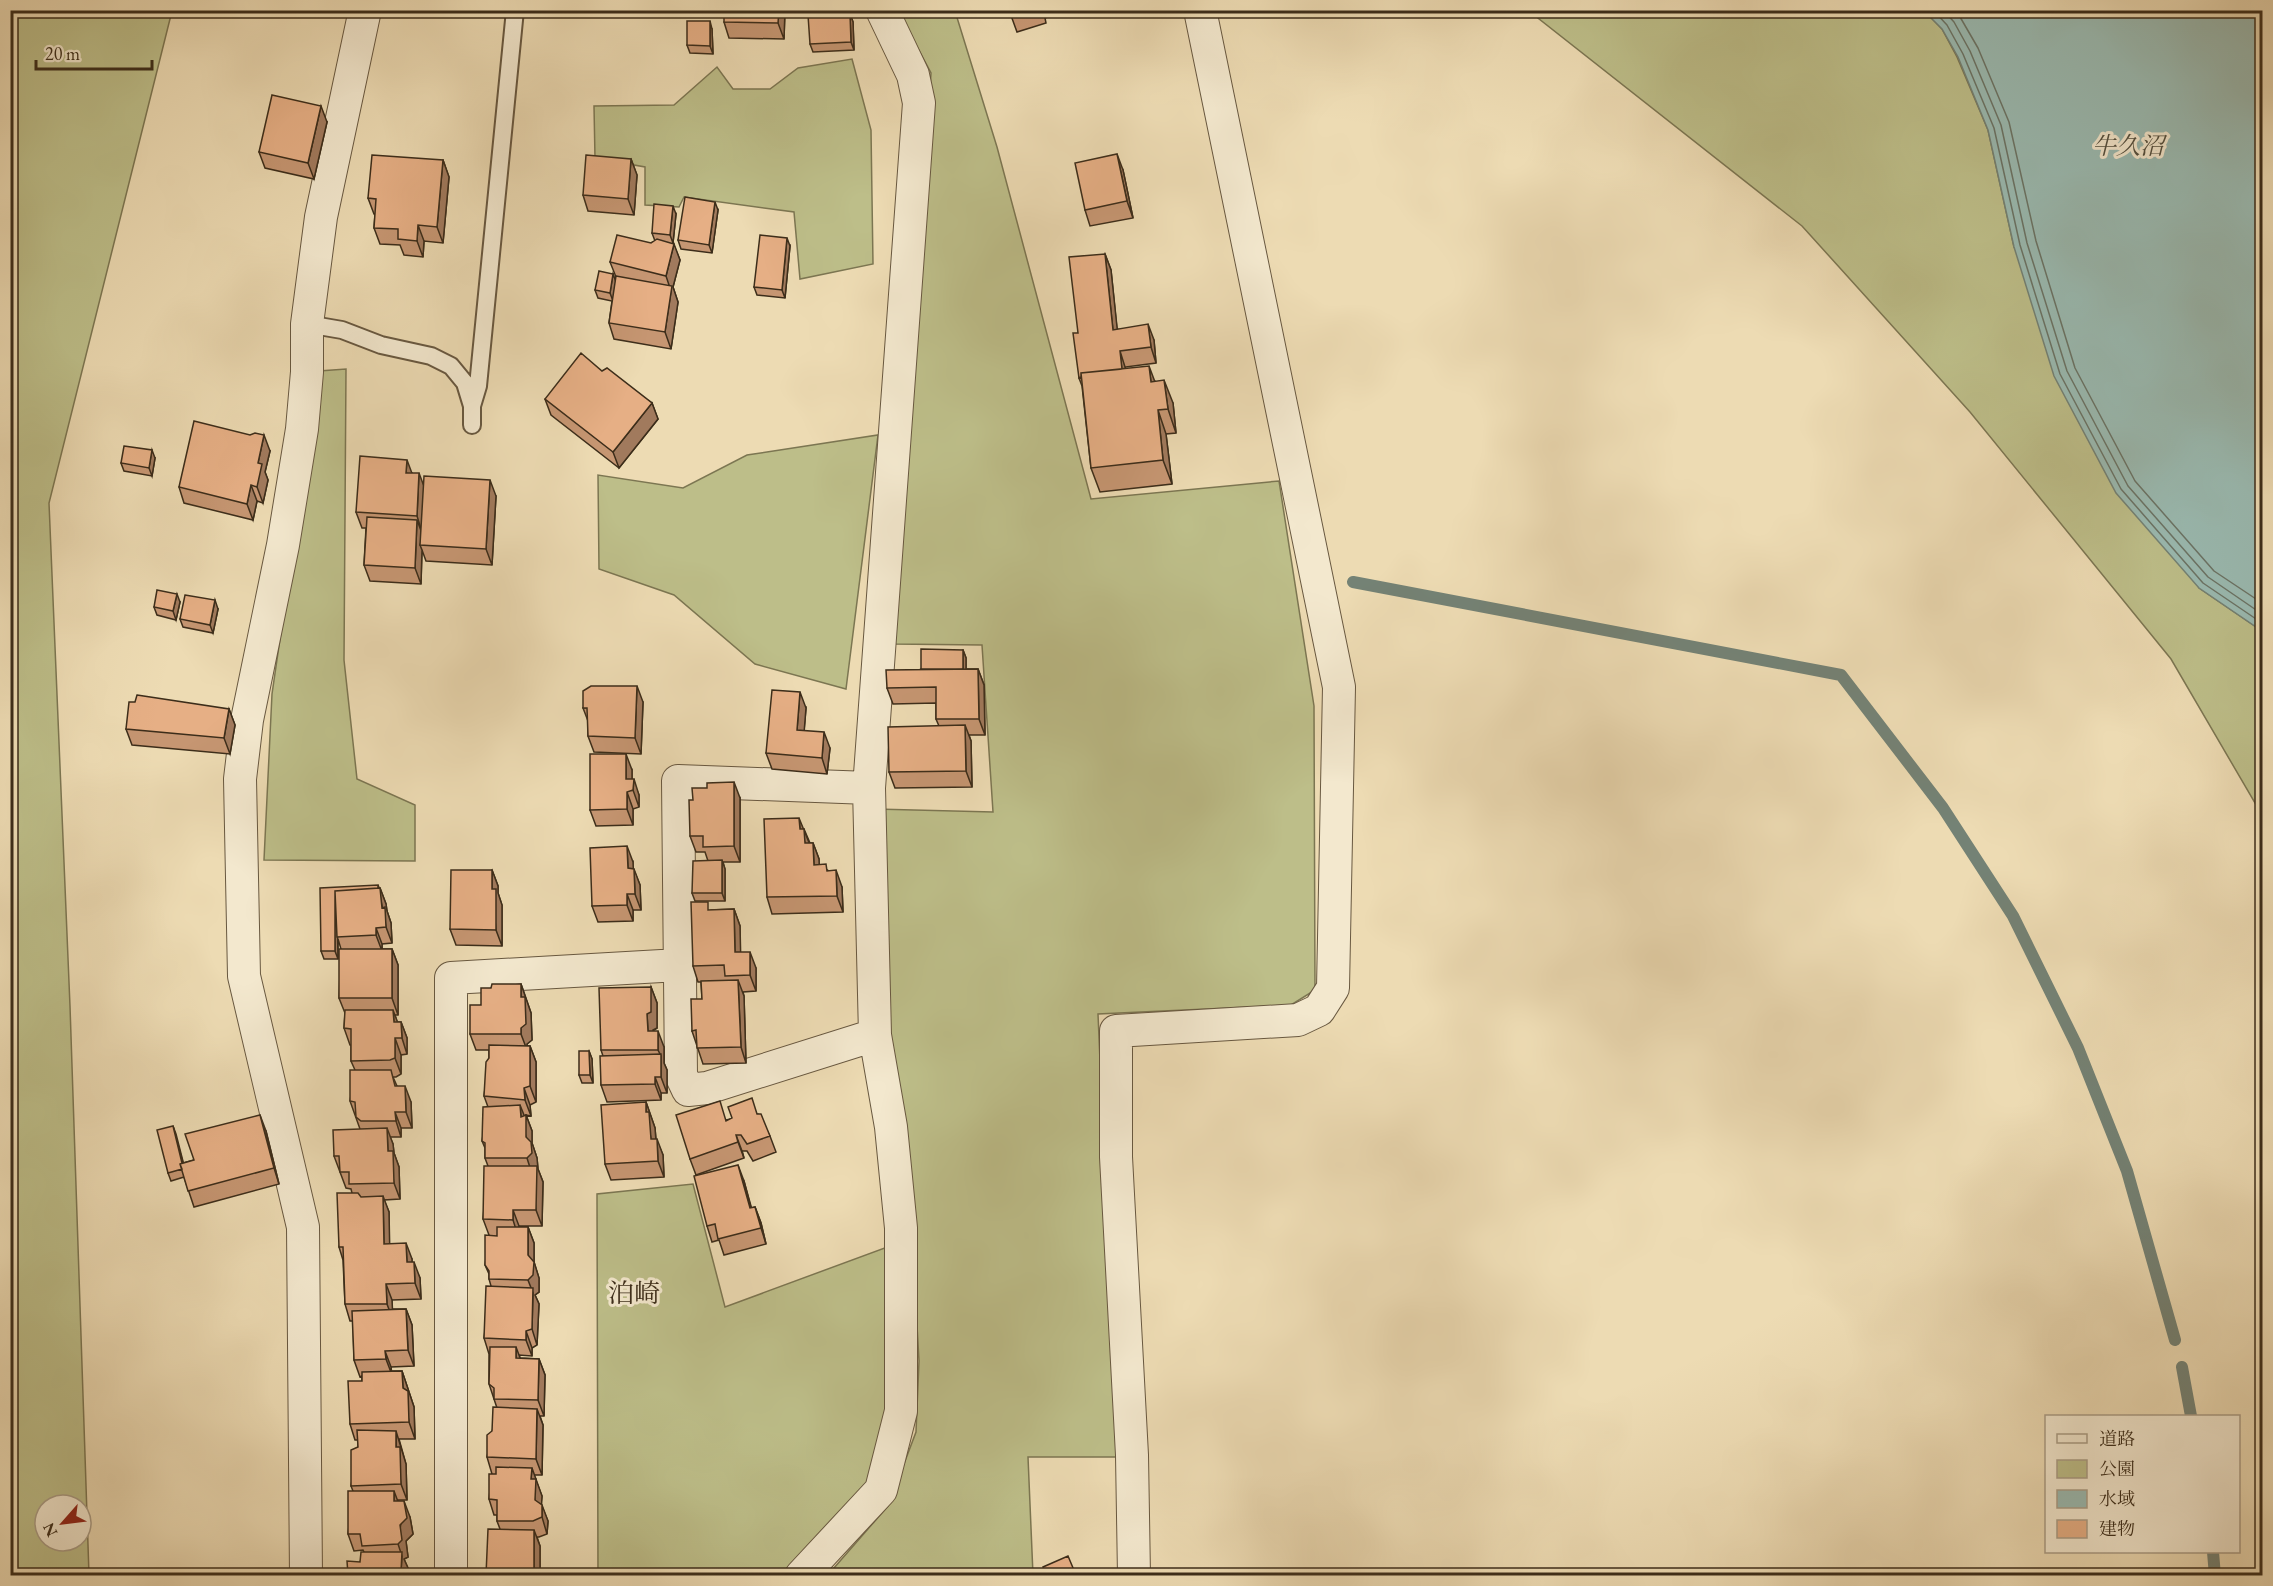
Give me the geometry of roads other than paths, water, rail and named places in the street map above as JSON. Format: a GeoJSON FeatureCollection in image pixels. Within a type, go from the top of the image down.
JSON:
{"type":"FeatureCollection","features":[{"type":"Feature","properties":{"kind":"street"},"geometry":{"type":"LineString","coordinates":[[306,1575],[303,1227],[244,976],[240,779],[247,720],[283,545],[302,429],[307,372],[307,324],[321,217],[365,10]]}},
{"type":"Feature","properties":{"kind":"street"},"geometry":{"type":"LineString","coordinates":[[801,1575],[881,1491],[901,1411],[900,1228],[891,1127],[874,1035],[869,788],[919,103],[913,75],[882,10]]}},
{"type":"Feature","properties":{"kind":"street"},"geometry":{"type":"LineString","coordinates":[[1134,1575],[1132,1455],[1116,1157],[1116,1031],[1298,1020],[1319,1010],[1333,988],[1339,687],[1200,10]]}},
{"type":"Feature","properties":{"kind":"street"},"geometry":{"type":"LineString","coordinates":[[869,788],[678,781],[681,1075],[688,1090],[707,1089],[874,1035]]}},
{"type":"Feature","properties":{"kind":"street"},"geometry":{"type":"LineString","coordinates":[[451,1575],[451,978],[679,965]]}},
{"type":"Feature","properties":{"kind":"lane"},"geometry":{"type":"LineString","coordinates":[[472,425],[472,406],[478,386],[515,10]]}},
{"type":"Feature","properties":{"kind":"lane"},"geometry":{"type":"LineString","coordinates":[[307,324],[342,330],[381,345],[431,356],[451,366],[465,383],[472,406]]}},
{"type":"Feature","properties":{"kind":"water","name":"牛久沼"},"geometry":{"type":"Polygon","coordinates":[[[1924,11],[2262,11],[2262,631],[2199,588],[2116,493],[2054,376],[2014,247],[1988,130],[1958,57],[1942,29],[1924,11]]]}},
{"type":"Feature","properties":{"kind":"waterway"},"geometry":{"type":"LineString","coordinates":[[1353,582],[1841,675],[1943,808],[2013,916],[2078,1048],[2127,1171],[2175,1340]]}},
{"type":"Feature","properties":{"kind":"waterway"},"geometry":{"type":"LineString","coordinates":[[2182,1367],[2191,1415]]}},
{"type":"Feature","properties":{"kind":"waterway"},"geometry":{"type":"LineString","coordinates":[[2213,1553],[2215,1576]]}},
{"type":"Feature","properties":{"kind":"district","name":"泊崎"},"geometry":{"type":"Point","coordinates":[634,1293]}}]}
